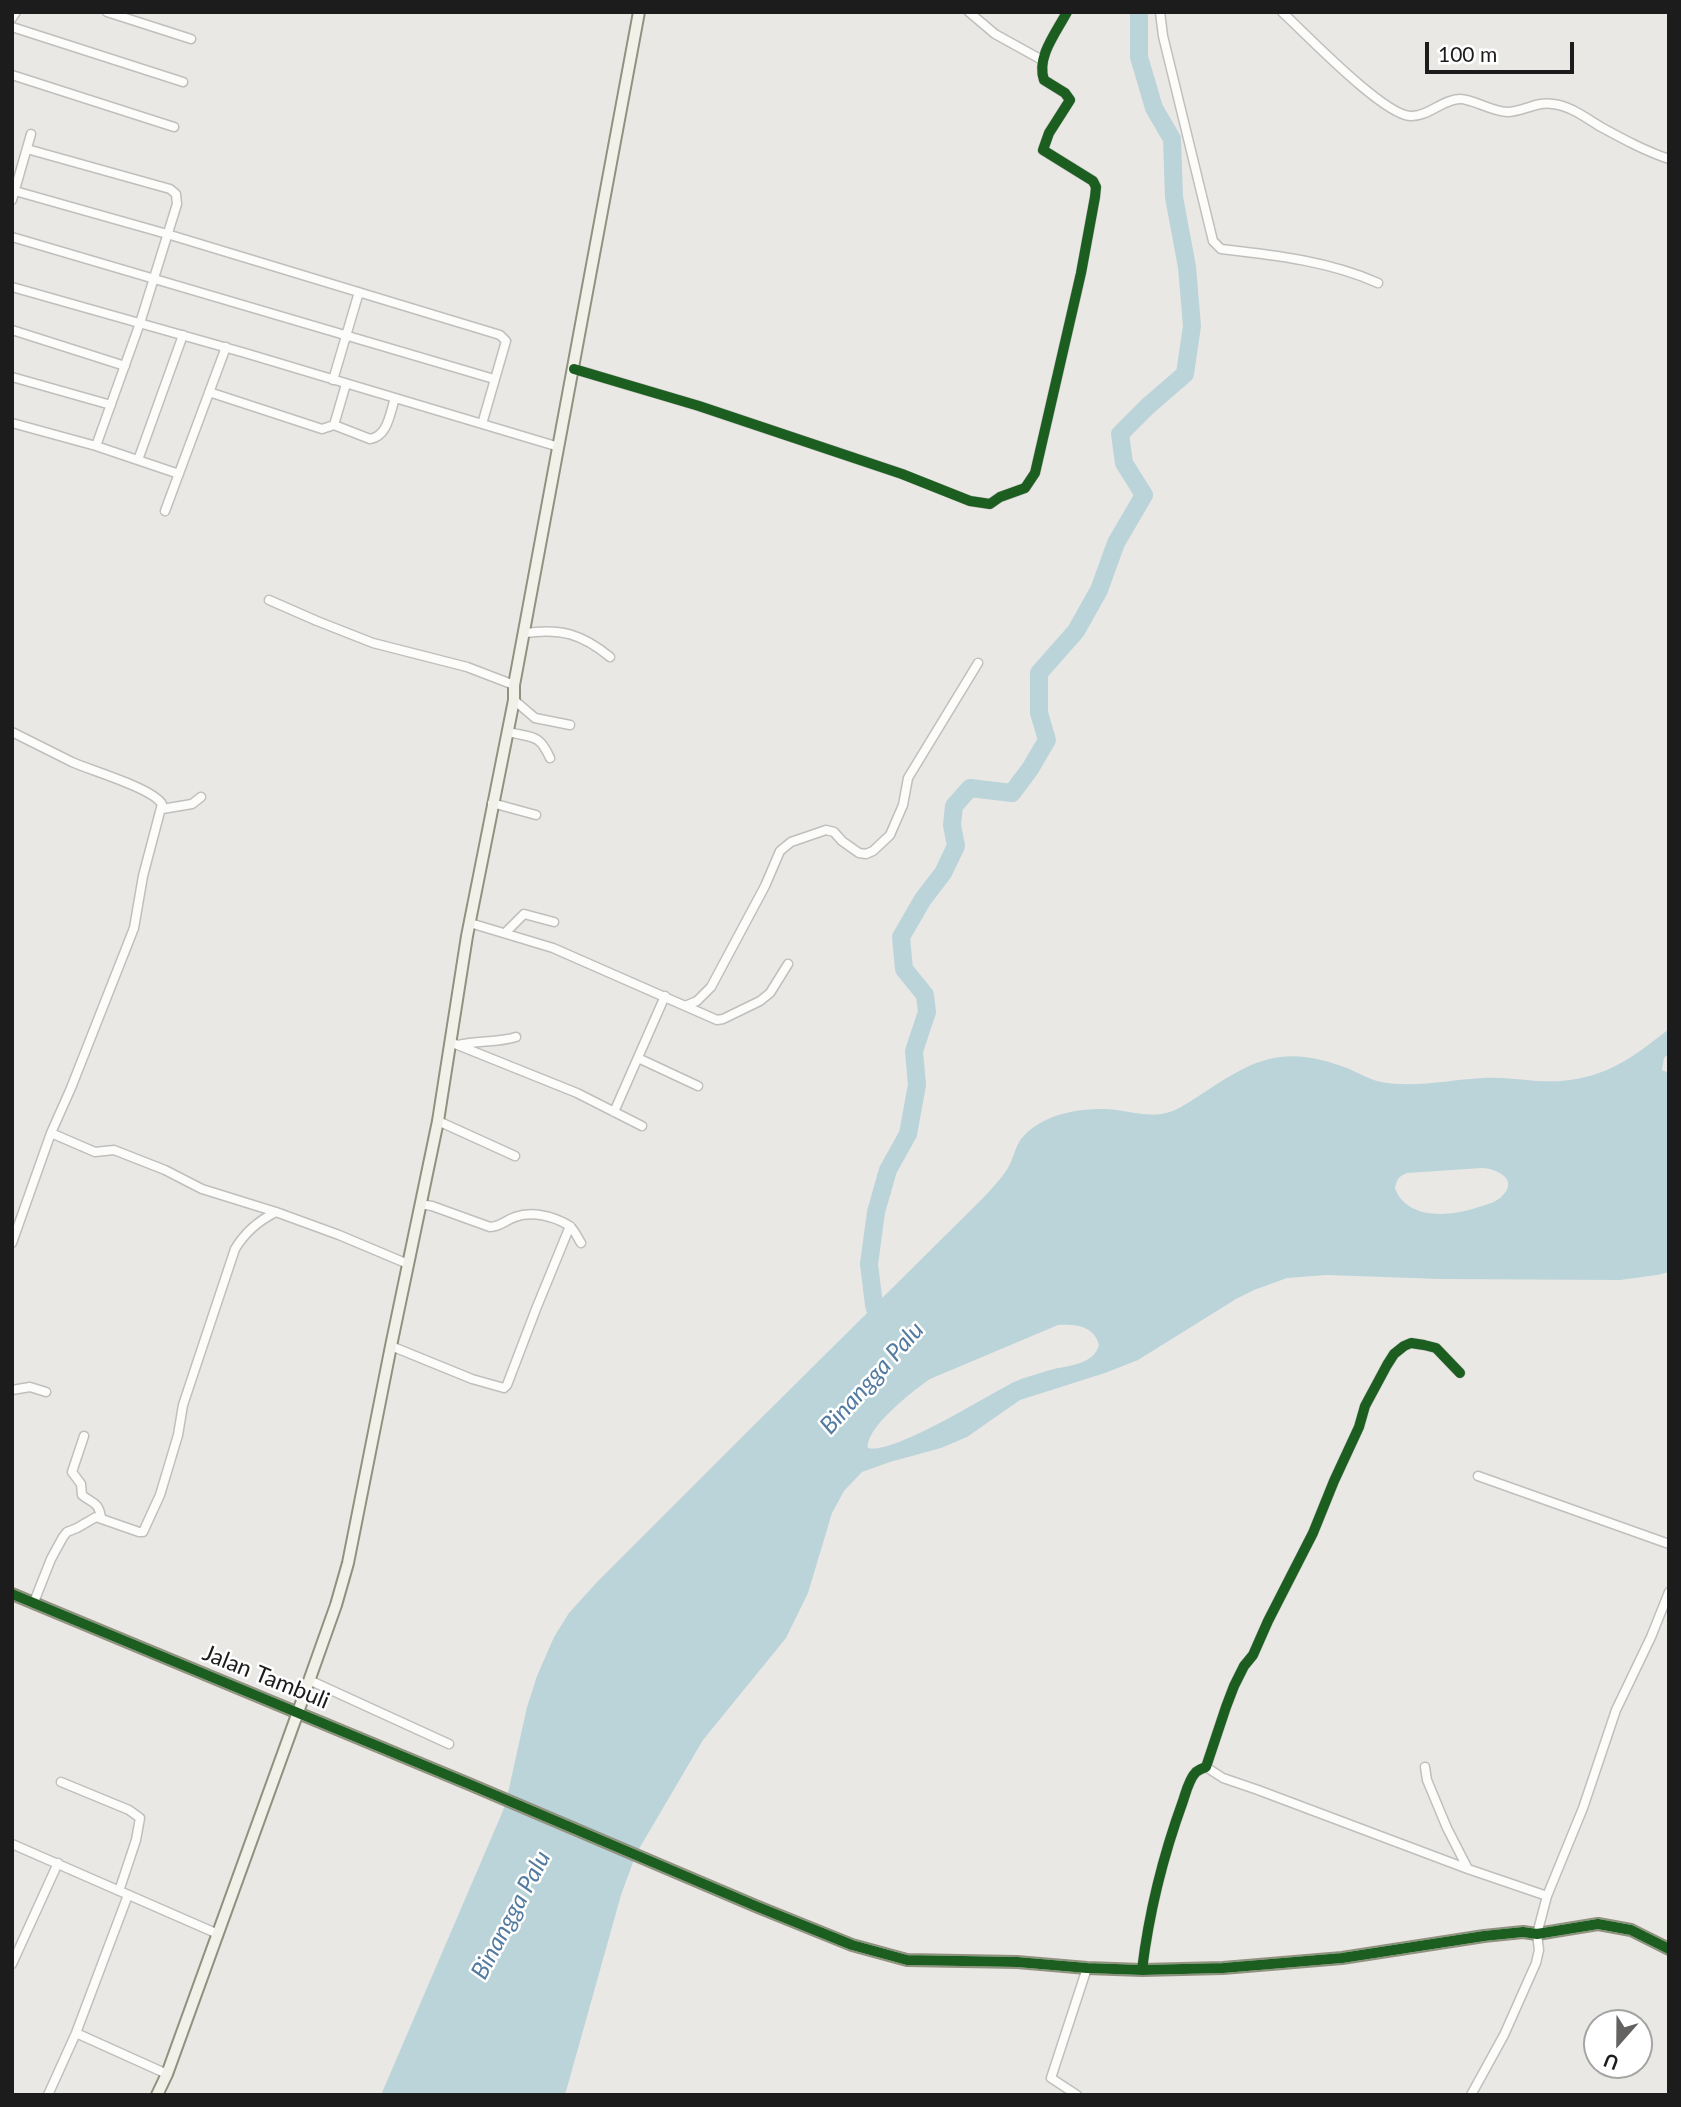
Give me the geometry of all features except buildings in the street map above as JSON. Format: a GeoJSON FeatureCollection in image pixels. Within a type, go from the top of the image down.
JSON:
{"type":"FeatureCollection","features":[{"type":"Feature","properties":{"kind":"main road"},"geometry":{"type":"LineString","coordinates":[[157,2095],[167,2074],[298,1712],[348,1563],[454,1043],[470,923],[514,700],[514,685],[639,12]]}},
{"type":"Feature","properties":{"kind":"main road","name":"Jalan Tambuli"},"geometry":{"type":"LineString","coordinates":[[12,1594],[769,1912],[887,1956],[918,1961],[1017,1962],[1142,1970],[1223,1968],[1353,1957],[1484,1936],[1523,1932],[1537,1934],[1598,1924],[1631,1930],[1669,1949]]}},
{"type":"Feature","properties":{"kind":"street"},"geometry":{"type":"LineString","coordinates":[[12,18],[16,12]]}},
{"type":"Feature","properties":{"kind":"street"},"geometry":{"type":"LineString","coordinates":[[107,12],[191,39]]}},
{"type":"Feature","properties":{"kind":"street"},"geometry":{"type":"LineString","coordinates":[[969,12],[995,34],[1042,60]]}},
{"type":"Feature","properties":{"kind":"street"},"geometry":{"type":"LineString","coordinates":[[574,369],[712,410],[902,474],[970,501],[989,504],[1025,488],[1035,472],[1081,274],[1096,187],[1088,177],[1043,150],[1049,133],[1070,100],[1065,93],[1044,80],[1041,70],[1042,60],[1067,12]]}},
{"type":"Feature","properties":{"kind":"street"},"geometry":{"type":"LineString","coordinates":[[1160,12],[1163,36],[1215,245],[1221,249],[1331,266],[1378,283]]}},
{"type":"Feature","properties":{"kind":"street"},"geometry":{"type":"LineString","coordinates":[[1282,12],[1334,63],[1371,94],[1403,114],[1417,115],[1460,99],[1510,112],[1540,103],[1554,104],[1573,111],[1632,144],[1669,159]]}},
{"type":"Feature","properties":{"kind":"street"},"geometry":{"type":"LineString","coordinates":[[12,27],[183,82]]}},
{"type":"Feature","properties":{"kind":"street"},"geometry":{"type":"LineString","coordinates":[[12,75],[174,127]]}},
{"type":"Feature","properties":{"kind":"street"},"geometry":{"type":"LineString","coordinates":[[31,134],[13,196],[167,234],[500,335],[506,341],[482,424]]}},
{"type":"Feature","properties":{"kind":"street"},"geometry":{"type":"LineString","coordinates":[[27,149],[174,191],[177,204],[140,323],[96,446]]}},
{"type":"Feature","properties":{"kind":"street"},"geometry":{"type":"LineString","coordinates":[[12,237],[494,379]]}},
{"type":"Feature","properties":{"kind":"street"},"geometry":{"type":"LineString","coordinates":[[12,287],[226,347],[559,447]]}},
{"type":"Feature","properties":{"kind":"street"},"geometry":{"type":"LineString","coordinates":[[333,380],[359,292]]}},
{"type":"Feature","properties":{"kind":"street"},"geometry":{"type":"LineString","coordinates":[[12,330],[125,366]]}},
{"type":"Feature","properties":{"kind":"street"},"geometry":{"type":"LineString","coordinates":[[138,460],[183,335]]}},
{"type":"Feature","properties":{"kind":"street"},"geometry":{"type":"LineString","coordinates":[[165,510],[226,347]]}},
{"type":"Feature","properties":{"kind":"street"},"geometry":{"type":"LineString","coordinates":[[12,377],[111,405]]}},
{"type":"Feature","properties":{"kind":"street"},"geometry":{"type":"LineString","coordinates":[[334,425],[346,383]]}},
{"type":"Feature","properties":{"kind":"street"},"geometry":{"type":"LineString","coordinates":[[209,392],[322,429],[334,425],[369,439],[375,438],[385,429],[395,398]]}},
{"type":"Feature","properties":{"kind":"street"},"geometry":{"type":"LineString","coordinates":[[12,423],[96,446],[179,474]]}},
{"type":"Feature","properties":{"kind":"street"},"geometry":{"type":"LineString","coordinates":[[269,600],[373,643],[467,667],[514,685]]}},
{"type":"Feature","properties":{"kind":"street"},"geometry":{"type":"LineString","coordinates":[[525,633],[545,630],[578,636],[610,657]]}},
{"type":"Feature","properties":{"kind":"street"},"geometry":{"type":"LineString","coordinates":[[685,1006],[697,1001],[710,987],[765,886],[780,851],[791,842],[826,830],[834,832],[859,853],[866,854],[890,835],[903,805],[908,778],[978,663]]}},
{"type":"Feature","properties":{"kind":"street"},"geometry":{"type":"LineString","coordinates":[[514,700],[535,719],[570,725]]}},
{"type":"Feature","properties":{"kind":"street"},"geometry":{"type":"LineString","coordinates":[[12,732],[74,763],[154,796],[160,800],[162,809],[144,876],[134,928],[51,1133],[12,1242]]}},
{"type":"Feature","properties":{"kind":"street"},"geometry":{"type":"LineString","coordinates":[[508,732],[541,740],[550,758]]}},
{"type":"Feature","properties":{"kind":"street"},"geometry":{"type":"LineString","coordinates":[[162,809],[192,804],[201,797]]}},
{"type":"Feature","properties":{"kind":"street"},"geometry":{"type":"LineString","coordinates":[[492,803],[537,815]]}},
{"type":"Feature","properties":{"kind":"street"},"geometry":{"type":"LineString","coordinates":[[505,933],[524,914],[555,922]]}},
{"type":"Feature","properties":{"kind":"street"},"geometry":{"type":"LineString","coordinates":[[470,923],[553,948],[717,1020],[760,1001],[770,993],[788,964]]}},
{"type":"Feature","properties":{"kind":"street"},"geometry":{"type":"LineString","coordinates":[[614,1112],[665,996]]}},
{"type":"Feature","properties":{"kind":"street"},"geometry":{"type":"LineString","coordinates":[[454,1043],[496,1042],[516,1037]]}},
{"type":"Feature","properties":{"kind":"street"},"geometry":{"type":"LineString","coordinates":[[454,1043],[577,1093],[642,1126]]}},
{"type":"Feature","properties":{"kind":"street"},"geometry":{"type":"LineString","coordinates":[[638,1058],[698,1086]]}},
{"type":"Feature","properties":{"kind":"street"},"geometry":{"type":"LineString","coordinates":[[438,1121],[515,1156]]}},
{"type":"Feature","properties":{"kind":"street"},"geometry":{"type":"LineString","coordinates":[[51,1133],[95,1152],[114,1150],[165,1170],[202,1189],[276,1212],[408,1264]]}},
{"type":"Feature","properties":{"kind":"street"},"geometry":{"type":"LineString","coordinates":[[420,1204],[490,1227],[529,1213],[546,1216],[570,1226],[580,1243]]}},
{"type":"Feature","properties":{"kind":"street"},"geometry":{"type":"LineString","coordinates":[[34,1602],[63,1537],[91,1519],[102,1517],[143,1532],[162,1488],[178,1435],[183,1405],[235,1249],[260,1220],[276,1212]]}},
{"type":"Feature","properties":{"kind":"street"},"geometry":{"type":"LineString","coordinates":[[391,1346],[504,1388],[570,1226]]}},
{"type":"Feature","properties":{"kind":"street"},"geometry":{"type":"LineString","coordinates":[[1206,1768],[1234,1686],[1253,1655],[1313,1534],[1359,1427],[1364,1406],[1394,1354],[1411,1343],[1424,1345],[1436,1349],[1461,1373]]}},
{"type":"Feature","properties":{"kind":"street"},"geometry":{"type":"LineString","coordinates":[[12,1390],[23,1387],[46,1392]]}},
{"type":"Feature","properties":{"kind":"street"},"geometry":{"type":"LineString","coordinates":[[84,1436],[72,1472],[80,1484],[82,1495],[98,1506],[102,1517]]}},
{"type":"Feature","properties":{"kind":"street"},"geometry":{"type":"LineString","coordinates":[[1478,1476],[1669,1544]]}},
{"type":"Feature","properties":{"kind":"street"},"geometry":{"type":"LineString","coordinates":[[1471,2095],[1504,2035],[1536,1963],[1539,1950],[1537,1934],[1547,1896],[1587,1797],[1616,1710],[1669,1592]]}},
{"type":"Feature","properties":{"kind":"street"},"geometry":{"type":"LineString","coordinates":[[309,1680],[449,1744]]}},
{"type":"Feature","properties":{"kind":"street"},"geometry":{"type":"LineString","coordinates":[[1425,1767],[1427,1780],[1447,1828],[1468,1869]]}},
{"type":"Feature","properties":{"kind":"street"},"geometry":{"type":"LineString","coordinates":[[1142,1970],[1149,1922],[1176,1819],[1191,1778],[1198,1770],[1206,1768],[1223,1777],[1468,1869],[1547,1896]]}},
{"type":"Feature","properties":{"kind":"street"},"geometry":{"type":"LineString","coordinates":[[61,1782],[129,1810],[140,1818],[136,1840],[119,1891]]}},
{"type":"Feature","properties":{"kind":"street"},"geometry":{"type":"LineString","coordinates":[[12,1844],[218,1934]]}},
{"type":"Feature","properties":{"kind":"street"},"geometry":{"type":"LineString","coordinates":[[12,1964],[58,1863]]}},
{"type":"Feature","properties":{"kind":"street"},"geometry":{"type":"LineString","coordinates":[[48,2095],[76,2033],[128,1895]]}},
{"type":"Feature","properties":{"kind":"street"},"geometry":{"type":"LineString","coordinates":[[1077,2095],[1051,2078],[1087,1968]]}},
{"type":"Feature","properties":{"kind":"street"},"geometry":{"type":"LineString","coordinates":[[76,2033],[167,2074]]}},
{"type":"Feature","properties":{"kind":"water","name":"Binangga Palu"},"geometry":{"type":"Polygon","coordinates":[[[1669,1029],[1669,1053],[1664,1058],[1662,1070],[1669,1073],[1669,1272],[1620,1280],[1327,1275],[1287,1278],[1236,1299],[1138,1360],[1020,1400],[967,1437],[941,1448],[862,1472],[844,1491],[832,1513],[808,1593],[786,1638],[703,1740],[636,1854],[621,1895],[565,2095],[381,2095],[502,1813],[537,1676],[554,1637],[569,1613],[984,1197],[1010,1165],[1019,1142],[1029,1131],[1048,1119],[1081,1110],[1111,1109],[1151,1114],[1170,1112],[1246,1068],[1280,1057],[1297,1056],[1323,1060],[1376,1081],[1393,1084],[1492,1078],[1541,1081],[1578,1079],[1619,1064],[1669,1029]],[[1482,1168],[1407,1173],[1398,1179],[1395,1189],[1402,1200],[1421,1212],[1459,1212],[1489,1204],[1506,1191],[1508,1181],[1505,1176],[1482,1168]],[[1058,1325],[930,1379],[882,1420],[869,1440],[868,1448],[897,1443],[940,1423],[1014,1382],[1079,1364],[1096,1352],[1099,1345],[1089,1330],[1078,1326],[1058,1325]]]}},
{"type":"Feature","properties":{"kind":"waterway"},"geometry":{"type":"LineString","coordinates":[[880,1326],[874,1305],[869,1264],[876,1212],[888,1170],[908,1134],[917,1085],[914,1051],[927,1012],[925,995],[904,969],[901,937],[923,899],[943,873],[956,846],[952,825],[954,806],[970,788],[1012,793],[1047,740],[1039,713],[1039,673],[1076,631],[1099,590],[1116,543],[1144,495],[1124,463],[1120,434],[1185,374],[1192,326],[1187,267],[1174,197],[1172,139],[1154,108],[1139,57],[1139,12]]}},
{"type":"Feature","properties":{"kind":"cycle path"},"geometry":{"type":"LineString","coordinates":[[574,369],[699,406],[902,474],[970,501],[990,504],[1000,497],[1025,488],[1035,473],[1081,273],[1096,187],[1093,181],[1043,150],[1049,133],[1070,100],[1065,93],[1044,80],[1042,71],[1048,45],[1067,12]]}},
{"type":"Feature","properties":{"kind":"cycle path"},"geometry":{"type":"LineString","coordinates":[[1142,1970],[1158,1884],[1191,1778],[1206,1767],[1234,1686],[1253,1655],[1313,1533],[1359,1427],[1365,1406],[1394,1354],[1411,1343],[1436,1348],[1460,1373]]}},
{"type":"Feature","properties":{"kind":"cycle path"},"geometry":{"type":"LineString","coordinates":[[12,1594],[758,1907],[852,1945],[907,1960],[1017,1962],[1142,1970],[1223,1968],[1342,1958],[1484,1936],[1523,1932],[1537,1934],[1598,1924],[1631,1930],[1669,1949]]}}]}
